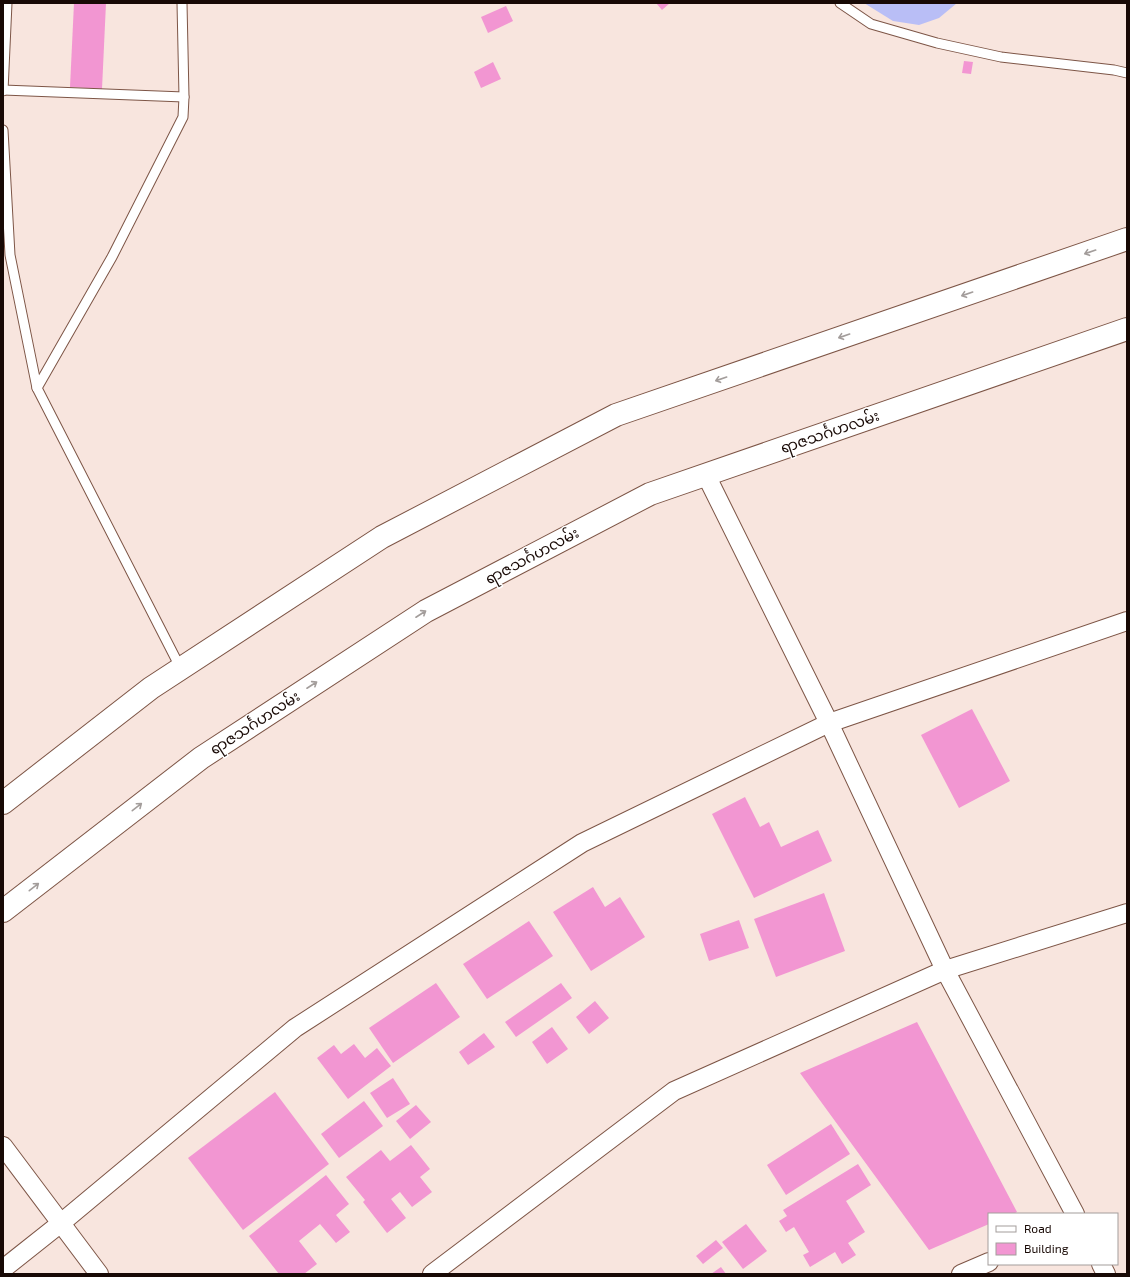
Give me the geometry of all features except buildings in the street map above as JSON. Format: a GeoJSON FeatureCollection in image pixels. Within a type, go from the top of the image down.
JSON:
{"type":"FeatureCollection","features":[{"type":"Feature","properties":{"kind":"main road"},"geometry":{"type":"LineString","coordinates":[[3,803],[151,688],[382,537],[616,415],[1127,239]]}},
{"type":"Feature","properties":{"kind":"main road","name":"ရာဇသင်္ဂဟလမ်း"},"geometry":{"type":"LineString","coordinates":[[3,911],[201,758],[426,611],[650,494],[1127,329]]}},
{"type":"Feature","properties":{"kind":"street"},"geometry":{"type":"LineString","coordinates":[[706,474],[829,723],[945,970],[1074,1213]]}},
{"type":"Feature","properties":{"kind":"street"},"geometry":{"type":"LineString","coordinates":[[3,1269],[61,1223],[295,1028],[582,843],[829,723],[1127,621]]}},
{"type":"Feature","properties":{"kind":"street"},"geometry":{"type":"LineString","coordinates":[[432,1274],[674,1091],[945,970],[1127,913]]}},
{"type":"Feature","properties":{"kind":"street"},"geometry":{"type":"LineString","coordinates":[[3,1146],[99,1274]]}},
{"type":"Feature","properties":{"kind":"street"},"geometry":{"type":"LineString","coordinates":[[961,1274],[988,1262]]}},
{"type":"Feature","properties":{"kind":"street"},"geometry":{"type":"LineString","coordinates":[[1102,1265],[1106,1274]]}},
{"type":"Feature","properties":{"kind":"lane"},"geometry":{"type":"LineString","coordinates":[[7,3],[3,91],[184,97]]}},
{"type":"Feature","properties":{"kind":"lane"},"geometry":{"type":"LineString","coordinates":[[37,388],[112,258],[183,117],[182,3]]}},
{"type":"Feature","properties":{"kind":"lane"},"geometry":{"type":"LineString","coordinates":[[840,3],[871,24],[936,43],[1001,58],[1114,70],[1127,73]]}},
{"type":"Feature","properties":{"kind":"lane"},"geometry":{"type":"LineString","coordinates":[[3,130],[10,255],[37,388],[181,669]]}},
{"type":"Feature","properties":{"kind":"water"},"geometry":{"type":"Polygon","coordinates":[[[864,3],[957,3],[939,18],[919,25],[893,21],[864,3]]]}}]}
